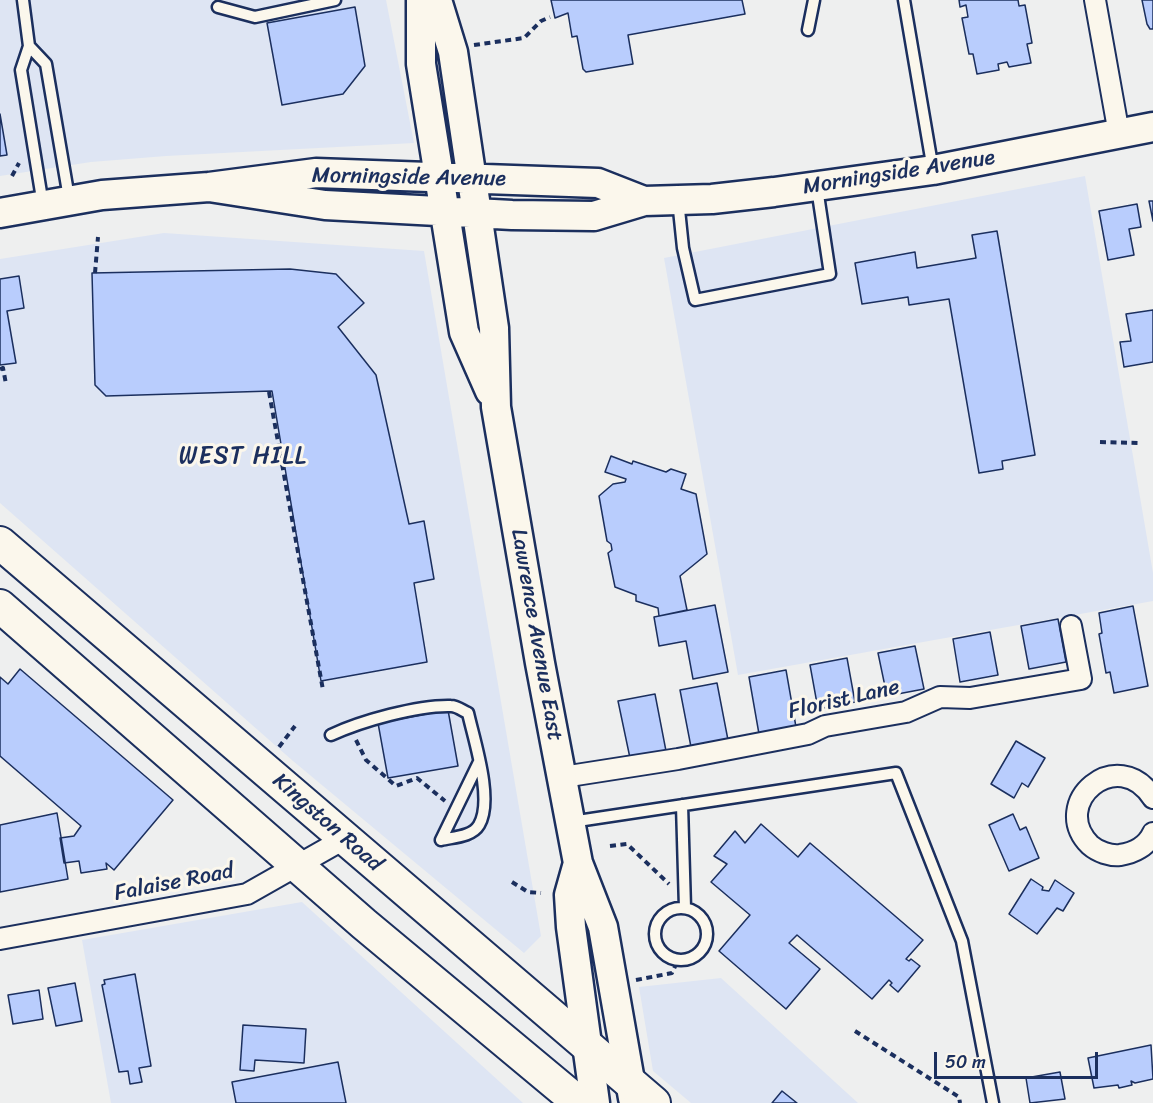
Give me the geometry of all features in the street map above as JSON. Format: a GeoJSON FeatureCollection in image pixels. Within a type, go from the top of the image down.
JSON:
{"type":"FeatureCollection","features":[{"type":"Feature","properties":{"kind":"main road","name":"Lawrence Avenue East"},"geometry":{"type":"LineString","coordinates":[[421,0],[421,64],[464,332],[496,407]]}},
{"type":"Feature","properties":{"kind":"main road","name":"Lawrence Avenue East"},"geometry":{"type":"LineString","coordinates":[[437,0],[453,52],[494,328],[496,407],[578,863],[603,927],[632,1093]]}},
{"type":"Feature","properties":{"kind":"main road","name":"Morningside Avenue"},"geometry":{"type":"LineString","coordinates":[[209,187],[325,205],[445,209],[512,215],[594,216],[644,201],[817,187],[933,170],[1153,128]]}},
{"type":"Feature","properties":{"kind":"main road","name":"Morningside Avenue"},"geometry":{"type":"LineString","coordinates":[[0,213],[56,203],[316,173],[598,183],[644,201]]}},
{"type":"Feature","properties":{"kind":"main road","name":"Kingston Road"},"geometry":{"type":"LineString","coordinates":[[0,543],[587,1046],[632,1093],[654,1103]]}},
{"type":"Feature","properties":{"kind":"main road"},"geometry":{"type":"LineString","coordinates":[[0,606],[364,924],[579,1103]]}},
{"type":"Feature","properties":{"kind":"main road","name":"Lawrence Avenue East"},"geometry":{"type":"LineString","coordinates":[[578,863],[569,895],[595,1103]]}},
{"type":"Feature","properties":{"kind":"street"},"geometry":{"type":"LineString","coordinates":[[1095,0],[1119,134]]}},
{"type":"Feature","properties":{"kind":"street","name":"Florist Lane"},"geometry":{"type":"LineString","coordinates":[[563,777],[678,759],[808,734],[825,726],[906,712],[940,697],[970,698],[1081,679],[1071,626]]}},
{"type":"Feature","properties":{"kind":"street"},"geometry":{"type":"LineString","coordinates":[[1153,798],[1145,775],[1112,776],[1099,780],[1081,799],[1078,812],[1078,825],[1092,847],[1117,856],[1141,848],[1153,833]]}},
{"type":"Feature","properties":{"kind":"street","name":"Falaise Road"},"geometry":{"type":"LineString","coordinates":[[0,939],[247,894],[344,839]]}},
{"type":"Feature","properties":{"kind":"lane"},"geometry":{"type":"LineString","coordinates":[[23,0],[29,46],[21,70],[56,203]]}},
{"type":"Feature","properties":{"kind":"lane"},"geometry":{"type":"LineString","coordinates":[[226,0],[218,6],[255,17],[335,0]]}},
{"type":"Feature","properties":{"kind":"lane"},"geometry":{"type":"LineString","coordinates":[[808,30],[814,0]]}},
{"type":"Feature","properties":{"kind":"lane"},"geometry":{"type":"LineString","coordinates":[[904,0],[933,170]]}},
{"type":"Feature","properties":{"kind":"lane"},"geometry":{"type":"LineString","coordinates":[[29,46],[46,64],[56,203]]}},
{"type":"Feature","properties":{"kind":"lane"},"geometry":{"type":"LineString","coordinates":[[678,200],[683,248],[695,300],[830,274],[817,187]]}},
{"type":"Feature","properties":{"kind":"lane"},"geometry":{"type":"LineString","coordinates":[[331,735],[357,723],[453,706],[468,713],[479,762],[485,806],[479,826],[467,835],[441,840],[446,824],[479,762]]}},
{"type":"Feature","properties":{"kind":"lane"},"geometry":{"type":"LineString","coordinates":[[571,822],[896,773],[962,941],[993,1103]]}},
{"type":"Feature","properties":{"kind":"lane"},"geometry":{"type":"LineString","coordinates":[[682,805],[685,908]]}},
{"type":"Feature","properties":{"kind":"lane"},"geometry":{"type":"LineString","coordinates":[[676,908],[685,908],[700,916],[707,933],[702,950],[695,956],[678,960],[663,953],[657,946],[654,930],[662,915],[676,908]]}},
{"type":"Feature","properties":{"kind":"path"},"geometry":{"type":"LineString","coordinates":[[473,45],[524,38],[541,21],[550,17]]}},
{"type":"Feature","properties":{"kind":"path"},"geometry":{"type":"LineString","coordinates":[[95,273],[98,237]]}},
{"type":"Feature","properties":{"kind":"path"},"geometry":{"type":"LineString","coordinates":[[0,369],[3,368],[6,384]]}},
{"type":"Feature","properties":{"kind":"path"},"geometry":{"type":"LineString","coordinates":[[269,392],[323,690]]}},
{"type":"Feature","properties":{"kind":"path"},"geometry":{"type":"LineString","coordinates":[[1100,442],[1138,443]]}},
{"type":"Feature","properties":{"kind":"path"},"geometry":{"type":"LineString","coordinates":[[279,747],[295,726]]}},
{"type":"Feature","properties":{"kind":"path"},"geometry":{"type":"LineString","coordinates":[[355,739],[366,760],[396,786],[417,777],[446,801]]}},
{"type":"Feature","properties":{"kind":"path"},"geometry":{"type":"LineString","coordinates":[[610,846],[627,844],[667,885],[685,883]]}},
{"type":"Feature","properties":{"kind":"path"},"geometry":{"type":"LineString","coordinates":[[512,882],[528,892],[541,892]]}},
{"type":"Feature","properties":{"kind":"path"},"geometry":{"type":"LineString","coordinates":[[632,981],[672,973],[678,960]]}},
{"type":"Feature","properties":{"kind":"path"},"geometry":{"type":"LineString","coordinates":[[855,1031],[959,1097],[960,1103]]}},
{"type":"Feature","properties":{"kind":"shaded area"},"geometry":{"type":"Polygon","coordinates":[[[0,0],[386,0],[414,143],[166,156],[91,162],[0,176],[0,0]]]}},
{"type":"Feature","properties":{"kind":"shaded area"},"geometry":{"type":"Polygon","coordinates":[[[1085,176],[1153,573],[1153,601],[738,675],[664,258],[1085,176]]]}},
{"type":"Feature","properties":{"kind":"shaded area"},"geometry":{"type":"Polygon","coordinates":[[[164,233],[424,251],[541,936],[524,953],[293,761],[0,503],[0,259],[164,233]]]}},
{"type":"Feature","properties":{"kind":"shaded area"},"geometry":{"type":"Polygon","coordinates":[[[302,902],[523,1103],[111,1103],[82,940],[302,902]]]}},
{"type":"Feature","properties":{"kind":"shaded area"},"geometry":{"type":"Polygon","coordinates":[[[721,978],[858,1103],[691,1103],[653,1071],[639,987],[721,978]]]}},
{"type":"Feature","properties":{"kind":"building"},"geometry":{"type":"Polygon","coordinates":[[[551,0],[742,0],[745,14],[628,35],[633,64],[586,72],[583,69],[577,36],[572,37],[568,13],[555,18],[551,0]]]}},
{"type":"Feature","properties":{"kind":"building"},"geometry":{"type":"Polygon","coordinates":[[[959,0],[1018,0],[1019,6],[1025,5],[1032,43],[1027,44],[1031,63],[1009,67],[1007,62],[998,64],[999,70],[977,74],[973,54],[969,54],[962,18],[968,17],[966,5],[960,7],[959,0]]]}},
{"type":"Feature","properties":{"kind":"building"},"geometry":{"type":"Polygon","coordinates":[[[1142,0],[1153,0],[1153,29],[1150,29],[1147,24],[1142,0]]]}},
{"type":"Feature","properties":{"kind":"building"},"geometry":{"type":"Polygon","coordinates":[[[355,7],[365,66],[343,94],[282,105],[267,23],[355,7]]]}},
{"type":"Feature","properties":{"kind":"building"},"geometry":{"type":"Polygon","coordinates":[[[0,114],[7,155],[0,156],[0,114]]]}},
{"type":"Feature","properties":{"kind":"building"},"geometry":{"type":"Polygon","coordinates":[[[1149,201],[1153,201],[1153,221],[1149,201]]]}},
{"type":"Feature","properties":{"kind":"building"},"geometry":{"type":"Polygon","coordinates":[[[1137,204],[1141,227],[1129,229],[1134,255],[1108,260],[1099,211],[1137,204]]]}},
{"type":"Feature","properties":{"kind":"building"},"geometry":{"type":"Polygon","coordinates":[[[997,231],[1035,455],[1002,461],[1003,469],[979,473],[949,299],[909,305],[908,297],[862,304],[855,263],[915,252],[917,268],[976,258],[972,235],[997,231]]]}},
{"type":"Feature","properties":{"kind":"building"},"geometry":{"type":"Polygon","coordinates":[[[290,269],[336,274],[364,303],[338,327],[376,375],[409,524],[424,521],[434,579],[414,583],[427,662],[321,681],[272,391],[106,396],[95,385],[92,273],[290,269]]]}},
{"type":"Feature","properties":{"kind":"building"},"geometry":{"type":"Polygon","coordinates":[[[19,276],[24,308],[7,311],[16,363],[0,365],[0,279],[19,276]]]}},
{"type":"Feature","properties":{"kind":"building"},"geometry":{"type":"Polygon","coordinates":[[[1153,310],[1153,362],[1124,367],[1120,342],[1131,341],[1126,314],[1153,310]]]}},
{"type":"Feature","properties":{"kind":"building"},"geometry":{"type":"Polygon","coordinates":[[[611,456],[632,464],[633,461],[666,472],[671,469],[686,474],[681,489],[696,494],[707,554],[680,576],[687,610],[659,616],[658,608],[636,601],[636,595],[615,587],[608,553],[612,550],[611,544],[607,541],[599,496],[613,484],[625,482],[626,479],[605,472],[611,456]]]}},
{"type":"Feature","properties":{"kind":"building"},"geometry":{"type":"Polygon","coordinates":[[[715,605],[728,672],[693,679],[686,641],[659,646],[654,617],[715,605]]]}},
{"type":"Feature","properties":{"kind":"building"},"geometry":{"type":"Polygon","coordinates":[[[1133,606],[1148,686],[1114,693],[1110,672],[1106,673],[1099,634],[1102,633],[1099,613],[1133,606]]]}},
{"type":"Feature","properties":{"kind":"building"},"geometry":{"type":"Polygon","coordinates":[[[1058,619],[1066,662],[1029,669],[1021,626],[1058,619]]]}},
{"type":"Feature","properties":{"kind":"building"},"geometry":{"type":"Polygon","coordinates":[[[990,632],[998,675],[960,682],[953,639],[990,632]]]}},
{"type":"Feature","properties":{"kind":"building"},"geometry":{"type":"Polygon","coordinates":[[[915,646],[924,689],[887,696],[878,653],[915,646]]]}},
{"type":"Feature","properties":{"kind":"building"},"geometry":{"type":"Polygon","coordinates":[[[847,658],[855,702],[818,709],[810,665],[847,658]]]}},
{"type":"Feature","properties":{"kind":"building"},"geometry":{"type":"Polygon","coordinates":[[[20,669],[173,800],[114,870],[106,863],[107,869],[81,873],[79,861],[64,863],[60,838],[74,836],[81,826],[0,756],[0,677],[8,684],[20,669]]]}},
{"type":"Feature","properties":{"kind":"building"},"geometry":{"type":"Polygon","coordinates":[[[786,670],[796,727],[759,734],[749,677],[786,670]]]}},
{"type":"Feature","properties":{"kind":"building"},"geometry":{"type":"Polygon","coordinates":[[[717,683],[728,740],[691,747],[680,690],[717,683]]]}},
{"type":"Feature","properties":{"kind":"building"},"geometry":{"type":"Polygon","coordinates":[[[655,694],[666,751],[630,758],[618,701],[655,694]]]}},
{"type":"Feature","properties":{"kind":"building"},"geometry":{"type":"Polygon","coordinates":[[[448,710],[458,766],[388,778],[378,723],[448,710]]]}},
{"type":"Feature","properties":{"kind":"building"},"geometry":{"type":"Polygon","coordinates":[[[1016,741],[1045,758],[1028,787],[1022,783],[1014,798],[991,784],[1016,741]]]}},
{"type":"Feature","properties":{"kind":"building"},"geometry":{"type":"Polygon","coordinates":[[[57,813],[68,879],[0,892],[0,825],[57,813]]]}},
{"type":"Feature","properties":{"kind":"building"},"geometry":{"type":"Polygon","coordinates":[[[1013,814],[1020,830],[1026,827],[1039,858],[1009,871],[989,825],[1013,814]]]}},
{"type":"Feature","properties":{"kind":"building"},"geometry":{"type":"Polygon","coordinates":[[[761,824],[798,857],[810,843],[923,940],[906,959],[909,961],[911,959],[920,966],[898,992],[890,985],[892,983],[889,980],[872,999],[797,935],[789,943],[820,969],[786,1009],[719,951],[750,915],[711,882],[727,864],[714,856],[735,831],[745,843],[761,824]]]}},
{"type":"Feature","properties":{"kind":"building"},"geometry":{"type":"Polygon","coordinates":[[[1031,879],[1043,887],[1042,890],[1049,891],[1055,880],[1074,893],[1063,911],[1057,908],[1037,934],[1009,914],[1031,879]]]}},
{"type":"Feature","properties":{"kind":"building"},"geometry":{"type":"Polygon","coordinates":[[[135,974],[151,1066],[139,1068],[142,1082],[130,1084],[128,1071],[119,1072],[102,985],[105,984],[104,980],[135,974]]]}},
{"type":"Feature","properties":{"kind":"building"},"geometry":{"type":"Polygon","coordinates":[[[75,983],[82,1021],[56,1026],[48,988],[75,983]]]}},
{"type":"Feature","properties":{"kind":"building"},"geometry":{"type":"Polygon","coordinates":[[[39,990],[43,1019],[13,1024],[8,995],[39,990]]]}},
{"type":"Feature","properties":{"kind":"building"},"geometry":{"type":"Polygon","coordinates":[[[243,1025],[306,1029],[304,1063],[255,1060],[254,1071],[240,1070],[243,1025]]]}},
{"type":"Feature","properties":{"kind":"building"},"geometry":{"type":"Polygon","coordinates":[[[1151,1045],[1153,1079],[1135,1083],[1131,1081],[1132,1085],[1119,1088],[1118,1085],[1094,1088],[1088,1058],[1151,1045]]]}},
{"type":"Feature","properties":{"kind":"building"},"geometry":{"type":"Polygon","coordinates":[[[338,1062],[346,1103],[236,1103],[232,1082],[338,1062]]]}},
{"type":"Feature","properties":{"kind":"building"},"geometry":{"type":"Polygon","coordinates":[[[1060,1072],[1065,1099],[1030,1103],[1026,1078],[1060,1072]]]}},
{"type":"Feature","properties":{"kind":"building"},"geometry":{"type":"Polygon","coordinates":[[[782,1091],[797,1103],[772,1103],[782,1091]]]}},
{"type":"Feature","properties":{"kind":"district","name":"WEST HILL"},"geometry":{"type":"Point","coordinates":[243,457]}}]}
